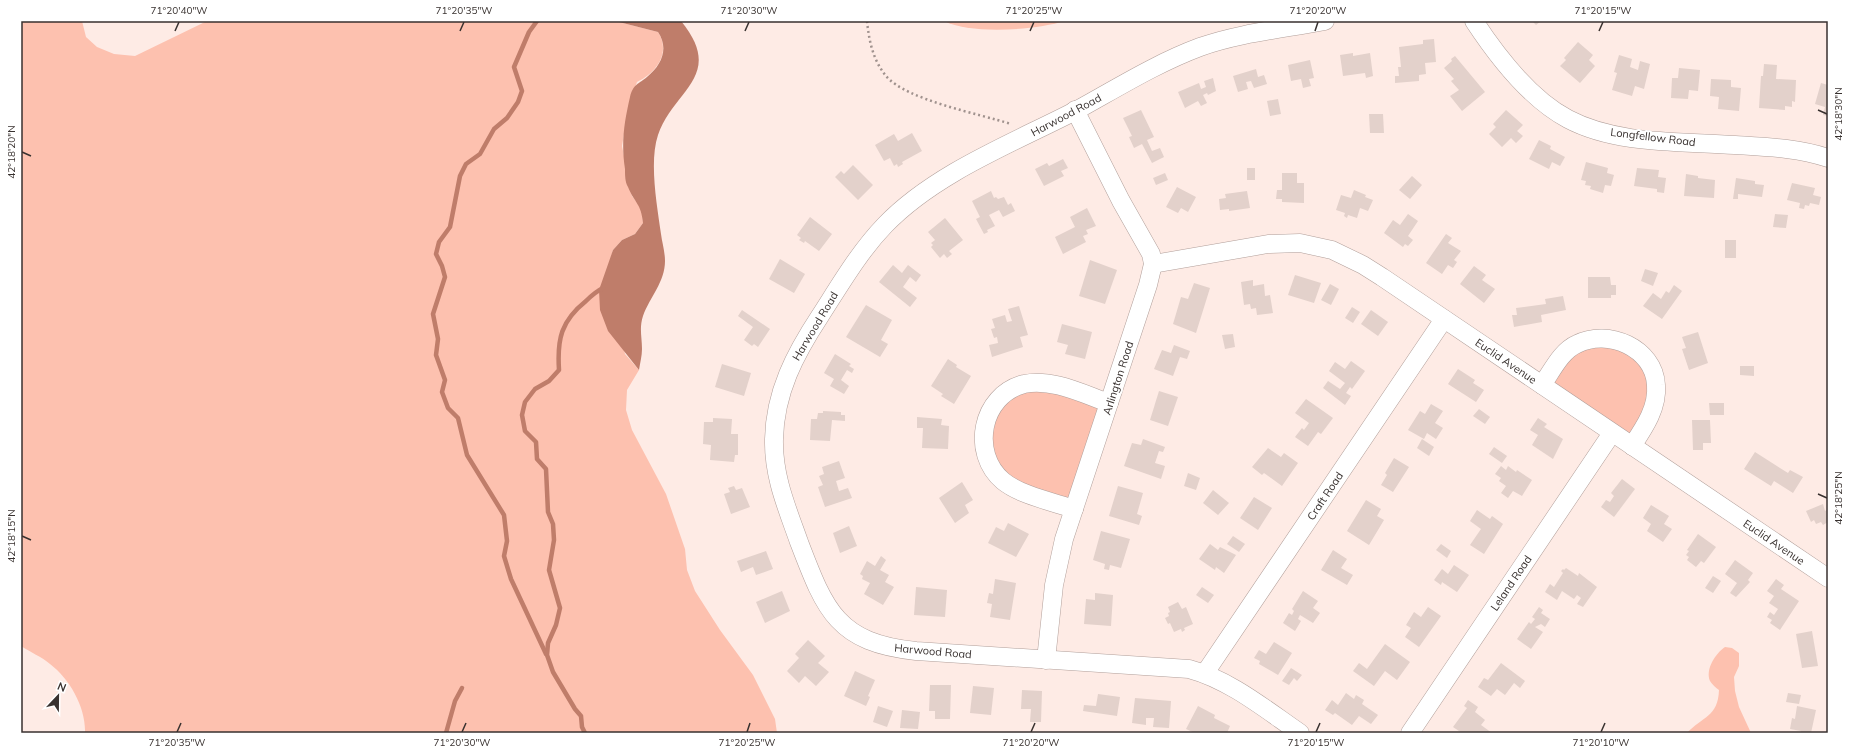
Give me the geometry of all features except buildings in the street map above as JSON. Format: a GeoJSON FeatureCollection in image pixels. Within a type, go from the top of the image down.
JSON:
{"type":"FeatureCollection","features":[{"type":"Feature","properties":{"kind":"street","name":"Harwood Road"},"geometry":{"type":"LineString","coordinates":[[1300,733],[1228,685],[1205,673],[1170,667],[896,649],[860,638],[845,628],[832,614],[814,580],[782,497],[774,460],[774,446],[775,419],[779,398],[792,362],[847,274],[872,239],[901,210],[936,184],[1175,58],[1200,47],[1235,38],[1324,21]]}},
{"type":"Feature","properties":{"kind":"street","name":"Longfellow Road"},"geometry":{"type":"LineString","coordinates":[[1474,21],[1492,46],[1539,99],[1569,119],[1586,126],[1641,138],[1787,149],[1828,158]]}},
{"type":"Feature","properties":{"kind":"street"},"geometry":{"type":"LineString","coordinates":[[1075,110],[1121,201],[1146,245],[1153,264]]}},
{"type":"Feature","properties":{"kind":"street","name":"Euclid Avenue"},"geometry":{"type":"LineString","coordinates":[[1153,264],[1268,244],[1300,243],[1316,245],[1343,255],[1363,265],[1828,578]]}},
{"type":"Feature","properties":{"kind":"street","name":"Arlington Road"},"geometry":{"type":"LineString","coordinates":[[1046,660],[1054,585],[1074,509],[1148,285],[1153,264]]}},
{"type":"Feature","properties":{"kind":"street","name":"Craft Road"},"geometry":{"type":"LineString","coordinates":[[1205,673],[1444,319]]}},
{"type":"Feature","properties":{"kind":"street"},"geometry":{"type":"LineString","coordinates":[[1542,385],[1558,362],[1576,344],[1589,340],[1613,340],[1624,343],[1635,349],[1644,357],[1651,367],[1656,385],[1652,410],[1647,423],[1632,446]]}},
{"type":"Feature","properties":{"kind":"street"},"geometry":{"type":"LineString","coordinates":[[1074,509],[1015,488],[996,475],[990,466],[984,442],[984,427],[994,403],[1001,396],[1024,384],[1036,383],[1059,386],[1109,403]]}},
{"type":"Feature","properties":{"kind":"street","name":"Leland Road"},"geometry":{"type":"LineString","coordinates":[[1410,733],[1612,433]]}},
{"type":"Feature","properties":{"kind":"path"},"geometry":{"type":"LineString","coordinates":[[867,21],[868,38],[878,65],[886,77],[897,85],[911,93],[1011,124],[1032,133]]}},
{"type":"Feature","properties":{"kind":"shaded area"},"geometry":{"type":"Polygon","coordinates":[[[21,21],[82,21],[86,37],[97,47],[114,54],[135,56],[207,21],[615,21],[658,32],[662,40],[663,47],[660,61],[651,73],[637,82],[628,109],[622,146],[632,196],[642,209],[643,223],[635,234],[622,240],[613,250],[608,269],[625,354],[639,370],[627,390],[626,410],[632,430],[666,494],[685,549],[687,570],[695,591],[720,630],[753,675],[775,719],[777,733],[85,733],[85,723],[80,704],[70,686],[50,664],[21,646],[21,21]]]}},
{"type":"Feature","properties":{"kind":"shaded area"},"geometry":{"type":"Polygon","coordinates":[[[615,21],[681,21],[694,40],[698,56],[697,69],[692,82],[665,119],[655,146],[655,184],[665,261],[663,276],[642,320],[642,352],[639,370],[608,331],[600,310],[599,290],[613,250],[622,240],[635,234],[643,223],[641,211],[626,181],[623,150],[624,133],[631,93],[637,85],[657,67],[662,56],[663,44],[658,32],[615,21]]]}},
{"type":"Feature","properties":{"kind":"shaded area"},"geometry":{"type":"Polygon","coordinates":[[[944,21],[1065,21],[1021,29],[987,30],[970,28],[944,21]]]}},
{"type":"Feature","properties":{"kind":"shaded area"},"geometry":{"type":"Polygon","coordinates":[[[1613,340],[1654,376],[1632,446],[1542,385],[1567,352],[1613,340]]]}},
{"type":"Feature","properties":{"kind":"shaded area"},"geometry":{"type":"Polygon","coordinates":[[[1024,384],[1109,403],[1074,509],[1027,493],[985,454],[1001,396],[1024,384]]]}},
{"type":"Feature","properties":{"kind":"shaded area"},"geometry":{"type":"Polygon","coordinates":[[[1725,647],[1732,648],[1739,653],[1739,666],[1734,677],[1735,691],[1739,707],[1751,733],[1687,733],[1709,715],[1716,706],[1719,690],[1710,681],[1709,671],[1715,657],[1725,647]]]}},
{"type":"Feature","properties":{"kind":"waterway"},"geometry":{"type":"LineString","coordinates":[[537,21],[529,32],[514,67],[522,91],[518,102],[507,118],[494,129],[480,154],[466,164],[460,176],[450,227],[439,242],[436,254],[442,266],[445,277],[433,314],[438,339],[436,355],[445,380],[442,392],[448,408],[458,418],[467,455],[504,515],[507,541],[504,556],[511,579],[546,654]]}},
{"type":"Feature","properties":{"kind":"waterway"},"geometry":{"type":"LineString","coordinates":[[585,733],[582,727],[581,716],[575,709],[553,672],[547,655],[548,643],[556,625],[560,608],[549,570],[554,540],[553,524],[548,512],[546,469],[537,459],[536,442],[525,431],[522,415],[525,402],[535,389],[549,381],[559,370],[560,340],[566,323],[578,308],[603,288]]}},
{"type":"Feature","properties":{"kind":"waterway"},"geometry":{"type":"LineString","coordinates":[[446,733],[455,701],[462,688]]}}]}
